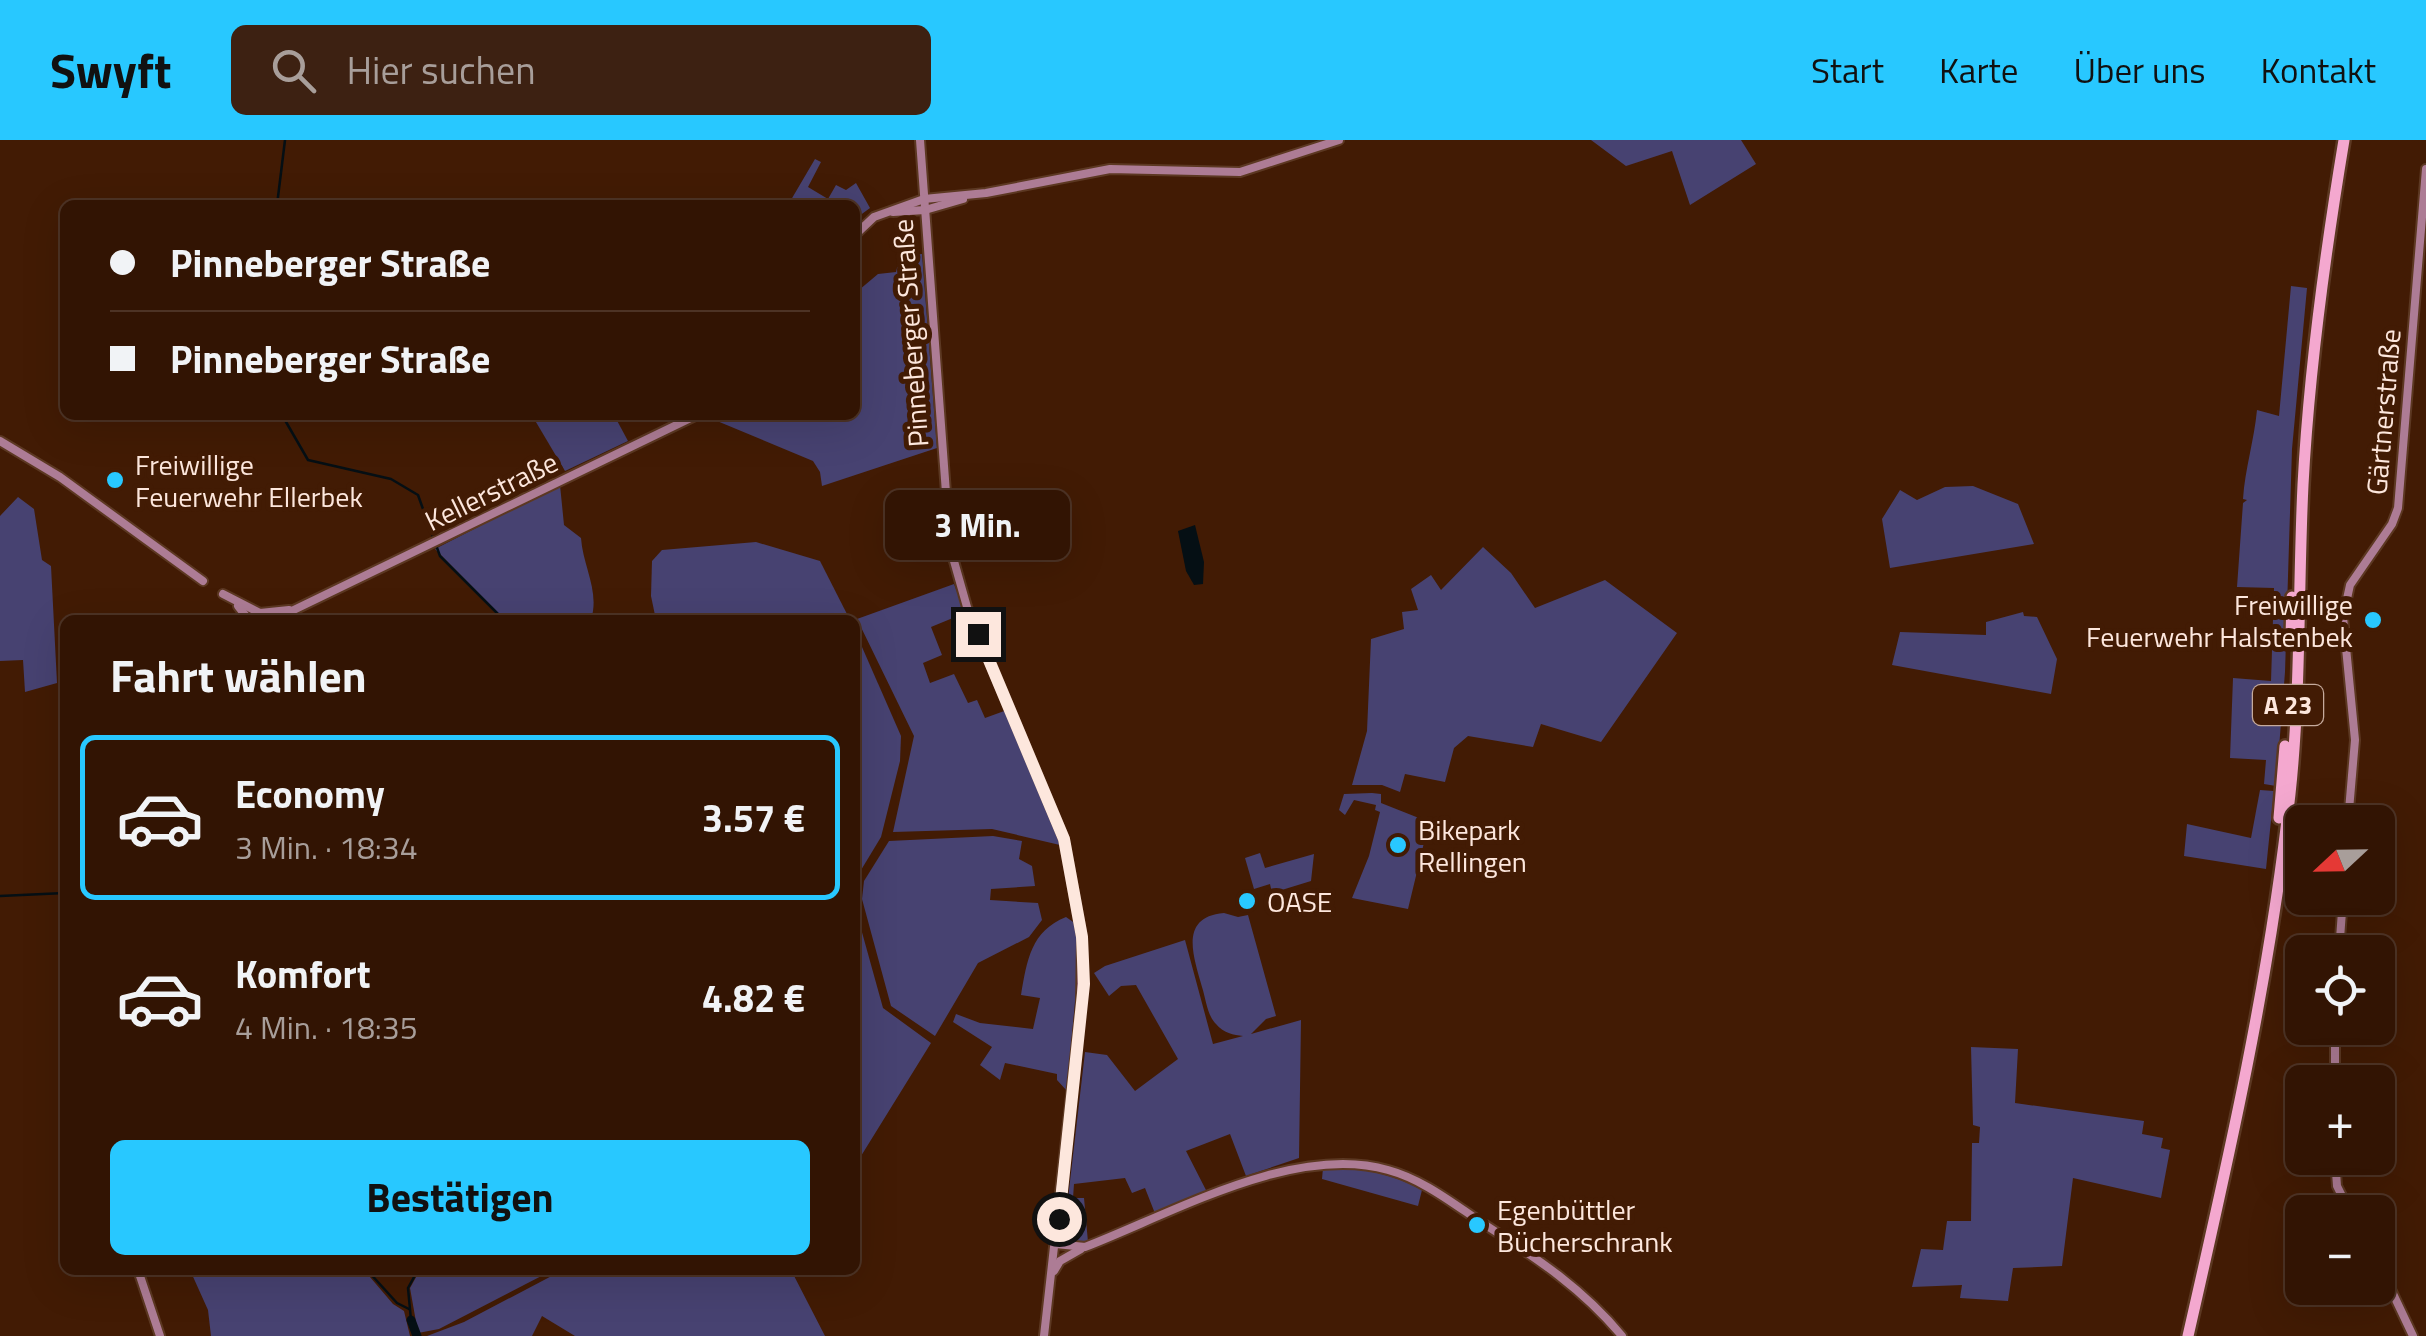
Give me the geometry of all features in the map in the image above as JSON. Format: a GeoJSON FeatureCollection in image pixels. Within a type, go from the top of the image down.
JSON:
{"type":"FeatureCollection","features":[{"type":"Feature","properties":{"kind":"highway","name":"A 23"},"geometry":{"type":"LineString","coordinates":[[2186,1334],[2246,1030],[2275,849],[2290,685],[2300,423],[2312,304],[2336,140]]}},
{"type":"Feature","properties":{"kind":"highway","name":"A 23"},"geometry":{"type":"LineString","coordinates":[[2186,1334],[2257,1014],[2282,851],[2297,687],[2309,410],[2344,140]]}},
{"type":"Feature","properties":{"kind":"main road","name":"Pinneberger Straße"},"geometry":{"type":"LineString","coordinates":[[920,140],[946,518],[954,569],[1064,839],[1082,937],[1084,984],[1044,1336]]}},
{"type":"Feature","properties":{"kind":"main road"},"geometry":{"type":"LineString","coordinates":[[860,230],[883,213],[924,199],[1110,169],[1240,172],[1340,140]]}},
{"type":"Feature","properties":{"kind":"main road","name":"Gärtnerstraße"},"geometry":{"type":"LineString","coordinates":[[2349,805],[2355,740],[2342,617],[2350,585],[2392,524],[2398,508],[2426,169]]}},
{"type":"Feature","properties":{"kind":"main road"},"geometry":{"type":"LineString","coordinates":[[883,213],[925,210],[986,192]]}},
{"type":"Feature","properties":{"kind":"main road","name":"Kellerstraße"},"geometry":{"type":"LineString","coordinates":[[284,615],[687,420]]}},
{"type":"Feature","properties":{"kind":"main road"},"geometry":{"type":"LineString","coordinates":[[0,441],[60,477],[253,615]]}},
{"type":"Feature","properties":{"kind":"main road","name":"Kellerstraße"},"geometry":{"type":"LineString","coordinates":[[265,615],[303,606]]}},
{"type":"Feature","properties":{"kind":"main road"},"geometry":{"type":"LineString","coordinates":[[1052,1275],[1060,1261],[1080,1249],[1282,1170],[1322,1162],[1365,1164],[1390,1170],[1429,1188],[1550,1266],[1572,1283],[1622,1336]]}},
{"type":"Feature","properties":{"kind":"main road"},"geometry":{"type":"LineString","coordinates":[[1055,1248],[1080,1249]]}},
{"type":"Feature","properties":{"kind":"main road"},"geometry":{"type":"LineString","coordinates":[[140,1275],[160,1336]]}},
{"type":"Feature","properties":{"kind":"main road"},"geometry":{"type":"LineString","coordinates":[[2395,1294],[2414,1336]]}},
{"type":"Feature","properties":{"kind":"shaded area"},"geometry":{"type":"Polygon","coordinates":[[[1591,140],[1741,140],[1756,164],[1690,205],[1672,151],[1626,166],[1591,140]]]}},
{"type":"Feature","properties":{"kind":"shaded area"},"geometry":{"type":"Polygon","coordinates":[[[815,159],[821,162],[808,187],[828,199],[836,185],[846,190],[856,183],[870,208],[860,215],[860,200],[791,200],[815,159]]]}},
{"type":"Feature","properties":{"kind":"shaded area"},"geometry":{"type":"Polygon","coordinates":[[[922,254],[937,448],[822,486],[813,461],[715,420],[860,420],[860,289],[878,274],[896,272],[900,256],[922,254]]]}},
{"type":"Feature","properties":{"kind":"shaded area"},"geometry":{"type":"Polygon","coordinates":[[[2291,286],[2307,288],[2292,449],[2285,672],[2276,786],[2264,784],[2266,760],[2230,758],[2233,678],[2271,681],[2274,588],[2237,587],[2243,503],[2247,500],[2243,499],[2244,488],[2257,410],[2279,416],[2291,286]]]}},
{"type":"Feature","properties":{"kind":"shaded area"},"geometry":{"type":"Polygon","coordinates":[[[535,420],[617,420],[628,441],[565,471],[535,420]]]}},
{"type":"Feature","properties":{"kind":"shaded area"},"geometry":{"type":"Polygon","coordinates":[[[560,485],[564,525],[581,538],[592,589],[592,615],[500,615],[435,549],[560,485]]]}},
{"type":"Feature","properties":{"kind":"shaded area"},"geometry":{"type":"Polygon","coordinates":[[[1973,486],[2018,504],[2034,544],[1890,568],[1882,519],[1900,490],[1917,500],[1945,487],[1973,486]]]}},
{"type":"Feature","properties":{"kind":"shaded area"},"geometry":{"type":"Polygon","coordinates":[[[18,497],[34,509],[42,560],[51,566],[57,683],[25,692],[23,660],[0,661],[0,516],[18,497]]]}},
{"type":"Feature","properties":{"kind":"shaded area"},"geometry":{"type":"Polygon","coordinates":[[[1195,525],[1204,562],[1203,584],[1194,585],[1186,571],[1178,531],[1195,525]]]}},
{"type":"Feature","properties":{"kind":"shaded area"},"geometry":{"type":"Polygon","coordinates":[[[756,542],[820,561],[847,615],[655,615],[652,561],[662,550],[756,542]]]}},
{"type":"Feature","properties":{"kind":"shaded area"},"geometry":{"type":"Polygon","coordinates":[[[1483,547],[1511,573],[1535,608],[1605,580],[1677,633],[1601,742],[1541,724],[1533,747],[1468,736],[1454,748],[1445,782],[1405,774],[1400,792],[1382,785],[1352,785],[1367,731],[1371,639],[1404,629],[1402,612],[1418,610],[1411,589],[1431,575],[1441,590],[1483,547]]]}},
{"type":"Feature","properties":{"kind":"shaded area"},"geometry":{"type":"Polygon","coordinates":[[[954,584],[965,613],[931,627],[942,655],[923,663],[930,683],[954,674],[968,703],[977,700],[985,718],[1007,710],[1060,845],[992,829],[893,832],[914,736],[860,625],[860,618],[954,584]]]}},
{"type":"Feature","properties":{"kind":"shaded area"},"geometry":{"type":"Polygon","coordinates":[[[2023,612],[2024,616],[2037,617],[2057,659],[2051,694],[1892,665],[1900,632],[1986,635],[1986,622],[2023,612]]]}},
{"type":"Feature","properties":{"kind":"shaded area"},"geometry":{"type":"Polygon","coordinates":[[[860,642],[901,736],[900,761],[881,837],[860,872],[860,642]]]}},
{"type":"Feature","properties":{"kind":"shaded area"},"geometry":{"type":"Polygon","coordinates":[[[2260,790],[2274,791],[2266,869],[2184,856],[2187,824],[2251,838],[2260,790]]]}},
{"type":"Feature","properties":{"kind":"shaded area","name":"Bikepark Rellingen"},"geometry":{"type":"Polygon","coordinates":[[[1344,794],[1381,794],[1381,803],[1429,822],[1408,909],[1352,898],[1369,856],[1380,812],[1375,810],[1376,805],[1354,800],[1345,815],[1339,810],[1344,794]]]}},
{"type":"Feature","properties":{"kind":"shaded area"},"geometry":{"type":"Polygon","coordinates":[[[993,836],[1022,841],[1019,859],[1032,866],[1035,886],[991,889],[990,900],[1038,903],[1042,920],[1029,937],[978,963],[935,1036],[891,1006],[862,899],[864,881],[889,841],[993,836]]]}},
{"type":"Feature","properties":{"kind":"shaded area"},"geometry":{"type":"Polygon","coordinates":[[[1260,853],[1265,868],[1314,854],[1311,881],[1272,893],[1270,884],[1254,889],[1245,858],[1260,853]]]}},
{"type":"Feature","properties":{"kind":"shaded area"},"geometry":{"type":"Polygon","coordinates":[[[1224,913],[1248,915],[1276,1016],[1266,1019],[1251,1034],[1301,1020],[1299,1158],[1246,1176],[1230,1134],[1186,1151],[1208,1194],[1156,1216],[1145,1188],[1132,1193],[1125,1178],[1074,1184],[1073,1198],[1084,1198],[1088,1242],[1070,1242],[1064,1233],[1085,1052],[1107,1055],[1135,1091],[1178,1059],[1136,985],[1121,986],[1109,996],[1094,973],[1185,940],[1213,1044],[1243,1036],[1225,1031],[1213,1020],[1193,951],[1200,922],[1224,913]]]}},
{"type":"Feature","properties":{"kind":"shaded area"},"geometry":{"type":"Polygon","coordinates":[[[1066,917],[1076,924],[1080,946],[1067,1091],[1057,1080],[1057,1074],[1005,1063],[1000,1080],[980,1065],[992,1047],[953,1022],[956,1014],[980,1023],[1033,1029],[1040,998],[1021,995],[1029,959],[1045,930],[1066,917]]]}},
{"type":"Feature","properties":{"kind":"shaded area"},"geometry":{"type":"Polygon","coordinates":[[[860,925],[883,1008],[931,1043],[861,1156],[860,925]]]}},
{"type":"Feature","properties":{"kind":"shaded area"},"geometry":{"type":"Polygon","coordinates":[[[1971,1047],[2018,1049],[2015,1103],[2144,1121],[2142,1134],[2163,1138],[2161,1148],[2170,1150],[2161,1198],[2073,1178],[2062,1266],[2013,1268],[2008,1301],[1960,1298],[1962,1285],[1912,1287],[1921,1249],[1943,1250],[1947,1221],[1971,1221],[1972,1143],[1979,1143],[1980,1127],[1973,1125],[1971,1047]]]}},
{"type":"Feature","properties":{"kind":"shaded area"},"geometry":{"type":"Polygon","coordinates":[[[1323,1168],[1359,1169],[1412,1185],[1422,1190],[1418,1206],[1322,1179],[1323,1168]]]}},
{"type":"Feature","properties":{"kind":"shaded area"},"geometry":{"type":"Polygon","coordinates":[[[192,1275],[368,1275],[404,1311],[410,1336],[211,1336],[208,1310],[192,1275]]]}},
{"type":"Feature","properties":{"kind":"shaded area"},"geometry":{"type":"Polygon","coordinates":[[[417,1275],[543,1275],[439,1329],[418,1333],[410,1288],[417,1275]]]}},
{"type":"Feature","properties":{"kind":"shaded area"},"geometry":{"type":"Polygon","coordinates":[[[553,1275],[794,1275],[825,1336],[575,1336],[542,1316],[532,1336],[427,1336],[464,1322],[553,1275]]]}},
{"type":"Feature","properties":{"kind":"waterway"},"geometry":{"type":"LineString","coordinates":[[278,200],[285,140]]}},
{"type":"Feature","properties":{"kind":"waterway"},"geometry":{"type":"LineString","coordinates":[[285,420],[308,460],[391,479],[418,495],[433,537]]}},
{"type":"Feature","properties":{"kind":"waterway"},"geometry":{"type":"LineString","coordinates":[[436,545],[440,556],[499,615]]}},
{"type":"Feature","properties":{"kind":"waterway"},"geometry":{"type":"LineString","coordinates":[[0,896],[60,893]]}},
{"type":"Feature","properties":{"kind":"waterway"},"geometry":{"type":"LineString","coordinates":[[372,1275],[397,1303],[409,1309]]}},
{"type":"Feature","properties":{"kind":"waterway"},"geometry":{"type":"LineString","coordinates":[[411,1320],[408,1288],[415,1275]]}},
{"type":"Feature","properties":{"kind":"waterway"},"geometry":{"type":"LineString","coordinates":[[411,1320],[417,1336]]}},
{"type":"Feature","properties":{"kind":"place","name":"Freiwillige Feuerwehr Ellerbek"},"geometry":{"type":"Point","coordinates":[115,480]}},
{"type":"Feature","properties":{"kind":"place","name":"Freiwillige Feuerwehr Halstenbek"},"geometry":{"type":"Point","coordinates":[2373,620]}},
{"type":"Feature","properties":{"kind":"place","name":"Bikepark Rellingen"},"geometry":{"type":"Point","coordinates":[1398,845]}},
{"type":"Feature","properties":{"kind":"place","name":"OASE"},"geometry":{"type":"Point","coordinates":[1247,901]}},
{"type":"Feature","properties":{"kind":"place","name":"Egenbüttler Bücherschrank"},"geometry":{"type":"Point","coordinates":[1477,1225]}},
{"type":"Feature","properties":{"kind":"route"},"geometry":{"type":"LineString","coordinates":[[978,634],[1064,839],[1082,937],[1084,984],[1059,1219]]}}]}
